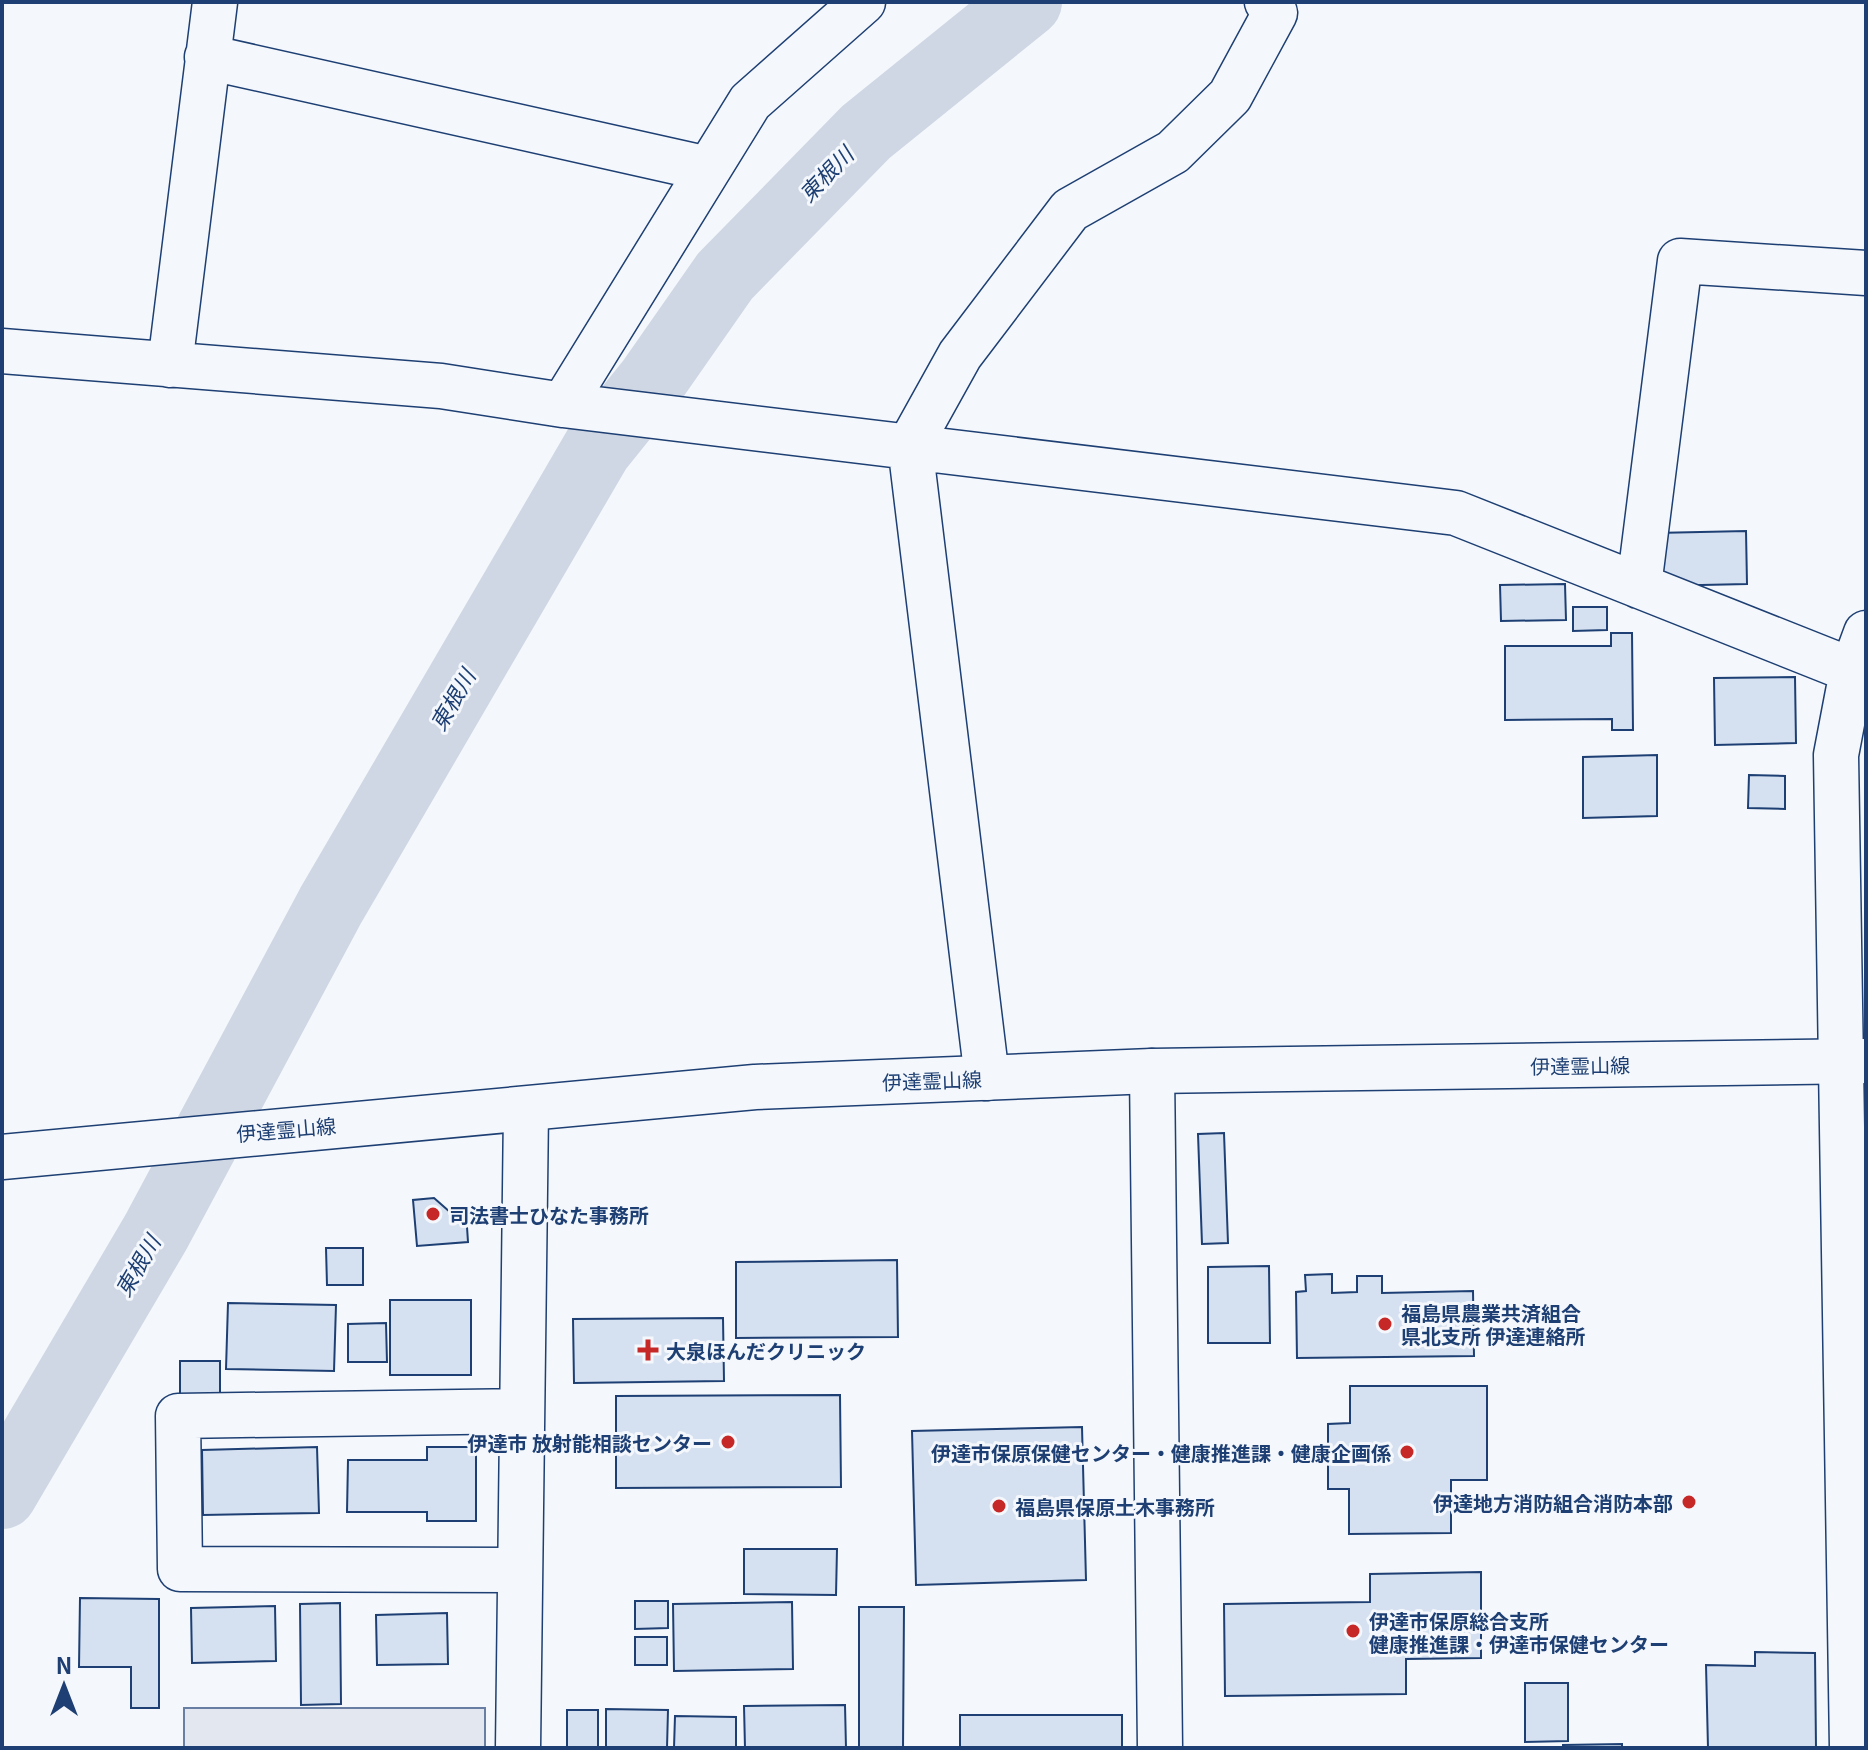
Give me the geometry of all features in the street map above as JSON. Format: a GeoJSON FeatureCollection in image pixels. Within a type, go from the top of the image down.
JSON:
{"type":"FeatureCollection","features":[{"type":"Feature","properties":{"kind":"street"},"geometry":{"type":"LineString","coordinates":[[170,365],[215,2]]}},
{"type":"Feature","properties":{"kind":"street"},"geometry":{"type":"LineString","coordinates":[[563,405],[750,102],[863,2]]}},
{"type":"Feature","properties":{"kind":"street"},"geometry":{"type":"LineString","coordinates":[[987,1078],[910,445],[960,355],[1070,210],[1173,152],[1230,96],[1275,13],[1267,2]]}},
{"type":"Feature","properties":{"kind":"street"},"geometry":{"type":"LineString","coordinates":[[207,57],[708,169]]}},
{"type":"Feature","properties":{"kind":"street"},"geometry":{"type":"LineString","coordinates":[[1639,586],[1680,261],[1866,273]]}},
{"type":"Feature","properties":{"kind":"street"},"geometry":{"type":"LineString","coordinates":[[2,351],[441,386],[563,405],[1456,513],[1639,586],[1861,660],[1836,755],[1854,1061],[1852,1748]]}},
{"type":"Feature","properties":{"kind":"street","name":"伊達霊山線"},"geometry":{"type":"LineString","coordinates":[[2,1157],[755,1087],[1152,1071],[1854,1061]]}},
{"type":"Feature","properties":{"kind":"street"},"geometry":{"type":"LineString","coordinates":[[1152,1071],[1160,1748]]}},
{"type":"Feature","properties":{"kind":"street"},"geometry":{"type":"LineString","coordinates":[[518,1748],[526,1110]]}},
{"type":"Feature","properties":{"kind":"street"},"geometry":{"type":"LineString","coordinates":[[520,1570],[180,1569],[178,1416],[522,1411]]}},
{"type":"Feature","properties":{"kind":"shaded area"},"geometry":{"type":"Polygon","coordinates":[[[184,1708],[485,1708],[485,1748],[184,1748],[184,1708]]]}},
{"type":"Feature","properties":{"kind":"building"},"geometry":{"type":"Polygon","coordinates":[[[1746,531],[1747,584],[1656,586],[1655,533],[1746,531]]]}},
{"type":"Feature","properties":{"kind":"building"},"geometry":{"type":"Polygon","coordinates":[[[1565,584],[1566,620],[1501,621],[1500,585],[1565,584]]]}},
{"type":"Feature","properties":{"kind":"building"},"geometry":{"type":"Polygon","coordinates":[[[1573,607],[1607,607],[1607,630],[1573,631],[1573,607]]]}},
{"type":"Feature","properties":{"kind":"building"},"geometry":{"type":"Polygon","coordinates":[[[1611,633],[1632,633],[1633,730],[1612,730],[1612,719],[1505,720],[1505,646],[1611,646],[1611,633]]]}},
{"type":"Feature","properties":{"kind":"building"},"geometry":{"type":"Polygon","coordinates":[[[1795,677],[1796,743],[1715,745],[1714,678],[1795,677]]]}},
{"type":"Feature","properties":{"kind":"building"},"geometry":{"type":"Polygon","coordinates":[[[1657,755],[1657,816],[1583,818],[1583,757],[1657,755]]]}},
{"type":"Feature","properties":{"kind":"building"},"geometry":{"type":"Polygon","coordinates":[[[1749,775],[1785,776],[1785,809],[1748,808],[1749,775]]]}},
{"type":"Feature","properties":{"kind":"building"},"geometry":{"type":"Polygon","coordinates":[[[1224,1133],[1228,1243],[1202,1244],[1198,1134],[1224,1133]]]}},
{"type":"Feature","properties":{"kind":"building","name":"司法書士ひなた事務所"},"geometry":{"type":"Polygon","coordinates":[[[434,1198],[467,1227],[468,1242],[417,1246],[413,1200],[434,1198]]]}},
{"type":"Feature","properties":{"kind":"building"},"geometry":{"type":"Polygon","coordinates":[[[326,1248],[363,1248],[363,1285],[327,1285],[326,1248]]]}},
{"type":"Feature","properties":{"kind":"building"},"geometry":{"type":"Polygon","coordinates":[[[897,1260],[898,1337],[736,1338],[736,1262],[897,1260]]]}},
{"type":"Feature","properties":{"kind":"building"},"geometry":{"type":"Polygon","coordinates":[[[1269,1266],[1270,1343],[1208,1343],[1208,1267],[1269,1266]]]}},
{"type":"Feature","properties":{"kind":"building","name":"福島県農業共済組合 県北支所 伊達連絡所"},"geometry":{"type":"Polygon","coordinates":[[[1332,1274],[1332,1293],[1357,1292],[1357,1276],[1382,1276],[1382,1293],[1473,1291],[1474,1356],[1297,1358],[1296,1292],[1306,1291],[1305,1275],[1332,1274]]]}},
{"type":"Feature","properties":{"kind":"building"},"geometry":{"type":"Polygon","coordinates":[[[390,1300],[471,1300],[471,1375],[390,1375],[390,1300]]]}},
{"type":"Feature","properties":{"kind":"building"},"geometry":{"type":"Polygon","coordinates":[[[228,1303],[336,1305],[334,1371],[226,1369],[228,1303]]]}},
{"type":"Feature","properties":{"kind":"building","name":"大泉ほんだクリニック"},"geometry":{"type":"Polygon","coordinates":[[[723,1318],[724,1381],[574,1383],[573,1319],[723,1318]]]}},
{"type":"Feature","properties":{"kind":"building"},"geometry":{"type":"Polygon","coordinates":[[[386,1323],[387,1362],[348,1362],[348,1324],[386,1323]]]}},
{"type":"Feature","properties":{"kind":"building"},"geometry":{"type":"Polygon","coordinates":[[[180,1361],[220,1361],[220,1397],[180,1397],[180,1361]]]}},
{"type":"Feature","properties":{"kind":"building","name":"伊達市保原保健センター・健康推進課・健康企画係"},"geometry":{"type":"Polygon","coordinates":[[[1350,1386],[1487,1386],[1487,1480],[1451,1480],[1451,1533],[1349,1534],[1349,1489],[1328,1489],[1328,1424],[1350,1423],[1350,1386]]]}},
{"type":"Feature","properties":{"kind":"building","name":"伊達市 放射能相談センター"},"geometry":{"type":"Polygon","coordinates":[[[840,1395],[841,1487],[616,1488],[616,1396],[840,1395]]]}},
{"type":"Feature","properties":{"kind":"building","name":"福島県保原土木事務所"},"geometry":{"type":"Polygon","coordinates":[[[1082,1427],[1086,1580],[916,1585],[912,1431],[1082,1427]]]}},
{"type":"Feature","properties":{"kind":"building"},"geometry":{"type":"Polygon","coordinates":[[[317,1447],[319,1513],[203,1515],[202,1450],[317,1447]]]}},
{"type":"Feature","properties":{"kind":"building"},"geometry":{"type":"Polygon","coordinates":[[[427,1447],[476,1447],[476,1521],[427,1521],[427,1512],[347,1512],[348,1460],[427,1460],[427,1447]]]}},
{"type":"Feature","properties":{"kind":"building"},"geometry":{"type":"Polygon","coordinates":[[[744,1549],[837,1549],[836,1595],[744,1594],[744,1549]]]}},
{"type":"Feature","properties":{"kind":"building","name":"伊達市保原総合支所 健康推進課・伊達市保健センター"},"geometry":{"type":"Polygon","coordinates":[[[1481,1572],[1481,1658],[1406,1659],[1406,1694],[1225,1696],[1224,1604],[1370,1602],[1370,1574],[1481,1572]]]}},
{"type":"Feature","properties":{"kind":"building"},"geometry":{"type":"Polygon","coordinates":[[[80,1598],[159,1599],[159,1708],[131,1708],[131,1667],[79,1667],[80,1598]]]}},
{"type":"Feature","properties":{"kind":"building"},"geometry":{"type":"Polygon","coordinates":[[[635,1601],[668,1601],[668,1628],[635,1629],[635,1601]]]}},
{"type":"Feature","properties":{"kind":"building"},"geometry":{"type":"Polygon","coordinates":[[[792,1602],[793,1669],[674,1671],[673,1604],[792,1602]]]}},
{"type":"Feature","properties":{"kind":"building"},"geometry":{"type":"Polygon","coordinates":[[[340,1603],[341,1704],[301,1705],[300,1604],[340,1603]]]}},
{"type":"Feature","properties":{"kind":"building"},"geometry":{"type":"Polygon","coordinates":[[[275,1606],[276,1661],[192,1663],[191,1608],[275,1606]]]}},
{"type":"Feature","properties":{"kind":"building"},"geometry":{"type":"Polygon","coordinates":[[[859,1607],[904,1607],[903,1748],[859,1748],[859,1607]]]}},
{"type":"Feature","properties":{"kind":"building"},"geometry":{"type":"Polygon","coordinates":[[[447,1613],[448,1664],[377,1665],[376,1615],[447,1613]]]}},
{"type":"Feature","properties":{"kind":"building"},"geometry":{"type":"Polygon","coordinates":[[[635,1637],[667,1637],[667,1665],[635,1665],[635,1637]]]}},
{"type":"Feature","properties":{"kind":"building"},"geometry":{"type":"Polygon","coordinates":[[[1755,1652],[1815,1653],[1816,1748],[1708,1748],[1706,1665],[1755,1666],[1755,1652]]]}},
{"type":"Feature","properties":{"kind":"building"},"geometry":{"type":"Polygon","coordinates":[[[1525,1683],[1568,1683],[1568,1741],[1525,1742],[1525,1683]]]}},
{"type":"Feature","properties":{"kind":"building"},"geometry":{"type":"Polygon","coordinates":[[[845,1705],[846,1748],[745,1748],[744,1706],[845,1705]]]}},
{"type":"Feature","properties":{"kind":"building"},"geometry":{"type":"Polygon","coordinates":[[[606,1709],[668,1710],[667,1748],[606,1748],[606,1709]]]}},
{"type":"Feature","properties":{"kind":"building"},"geometry":{"type":"Polygon","coordinates":[[[567,1710],[598,1710],[598,1747],[567,1747],[567,1710]]]}},
{"type":"Feature","properties":{"kind":"building"},"geometry":{"type":"Polygon","coordinates":[[[960,1715],[1122,1715],[1122,1748],[960,1748],[960,1715]]]}},
{"type":"Feature","properties":{"kind":"building"},"geometry":{"type":"Polygon","coordinates":[[[675,1716],[736,1717],[736,1748],[674,1748],[675,1716]]]}},
{"type":"Feature","properties":{"kind":"building"},"geometry":{"type":"Polygon","coordinates":[[[1622,1744],[1622,1748],[1563,1748],[1563,1745],[1622,1744]]]}},
{"type":"Feature","properties":{"kind":"waterway","name":"東根川"},"geometry":{"type":"LineString","coordinates":[[2,1494],[156,1232],[331,905],[597,449],[651,382],[725,276],[866,132],[1027,2]]}},
{"type":"Feature","properties":{"kind":"place","name":"司法書士ひなた事務所"},"geometry":{"type":"Point","coordinates":[433,1214]}},
{"type":"Feature","properties":{"kind":"place","name":"福島県農業共済組合 県北支所 伊達連絡所"},"geometry":{"type":"Point","coordinates":[1385,1324]}},
{"type":"Feature","properties":{"kind":"place","name":"大泉ほんだクリニック"},"geometry":{"type":"Point","coordinates":[648,1350]}},
{"type":"Feature","properties":{"kind":"place","name":"伊達市 放射能相談センター"},"geometry":{"type":"Point","coordinates":[728,1442]}},
{"type":"Feature","properties":{"kind":"place","name":"伊達市保原保健センター・健康推進課・健康企画係"},"geometry":{"type":"Point","coordinates":[1407,1452]}},
{"type":"Feature","properties":{"kind":"place","name":"伊達地方消防組合消防本部"},"geometry":{"type":"Point","coordinates":[1689,1502]}},
{"type":"Feature","properties":{"kind":"place","name":"福島県保原土木事務所"},"geometry":{"type":"Point","coordinates":[999,1506]}},
{"type":"Feature","properties":{"kind":"place","name":"伊達市保原総合支所 健康推進課・伊達市保健センター"},"geometry":{"type":"Point","coordinates":[1353,1631]}}]}
